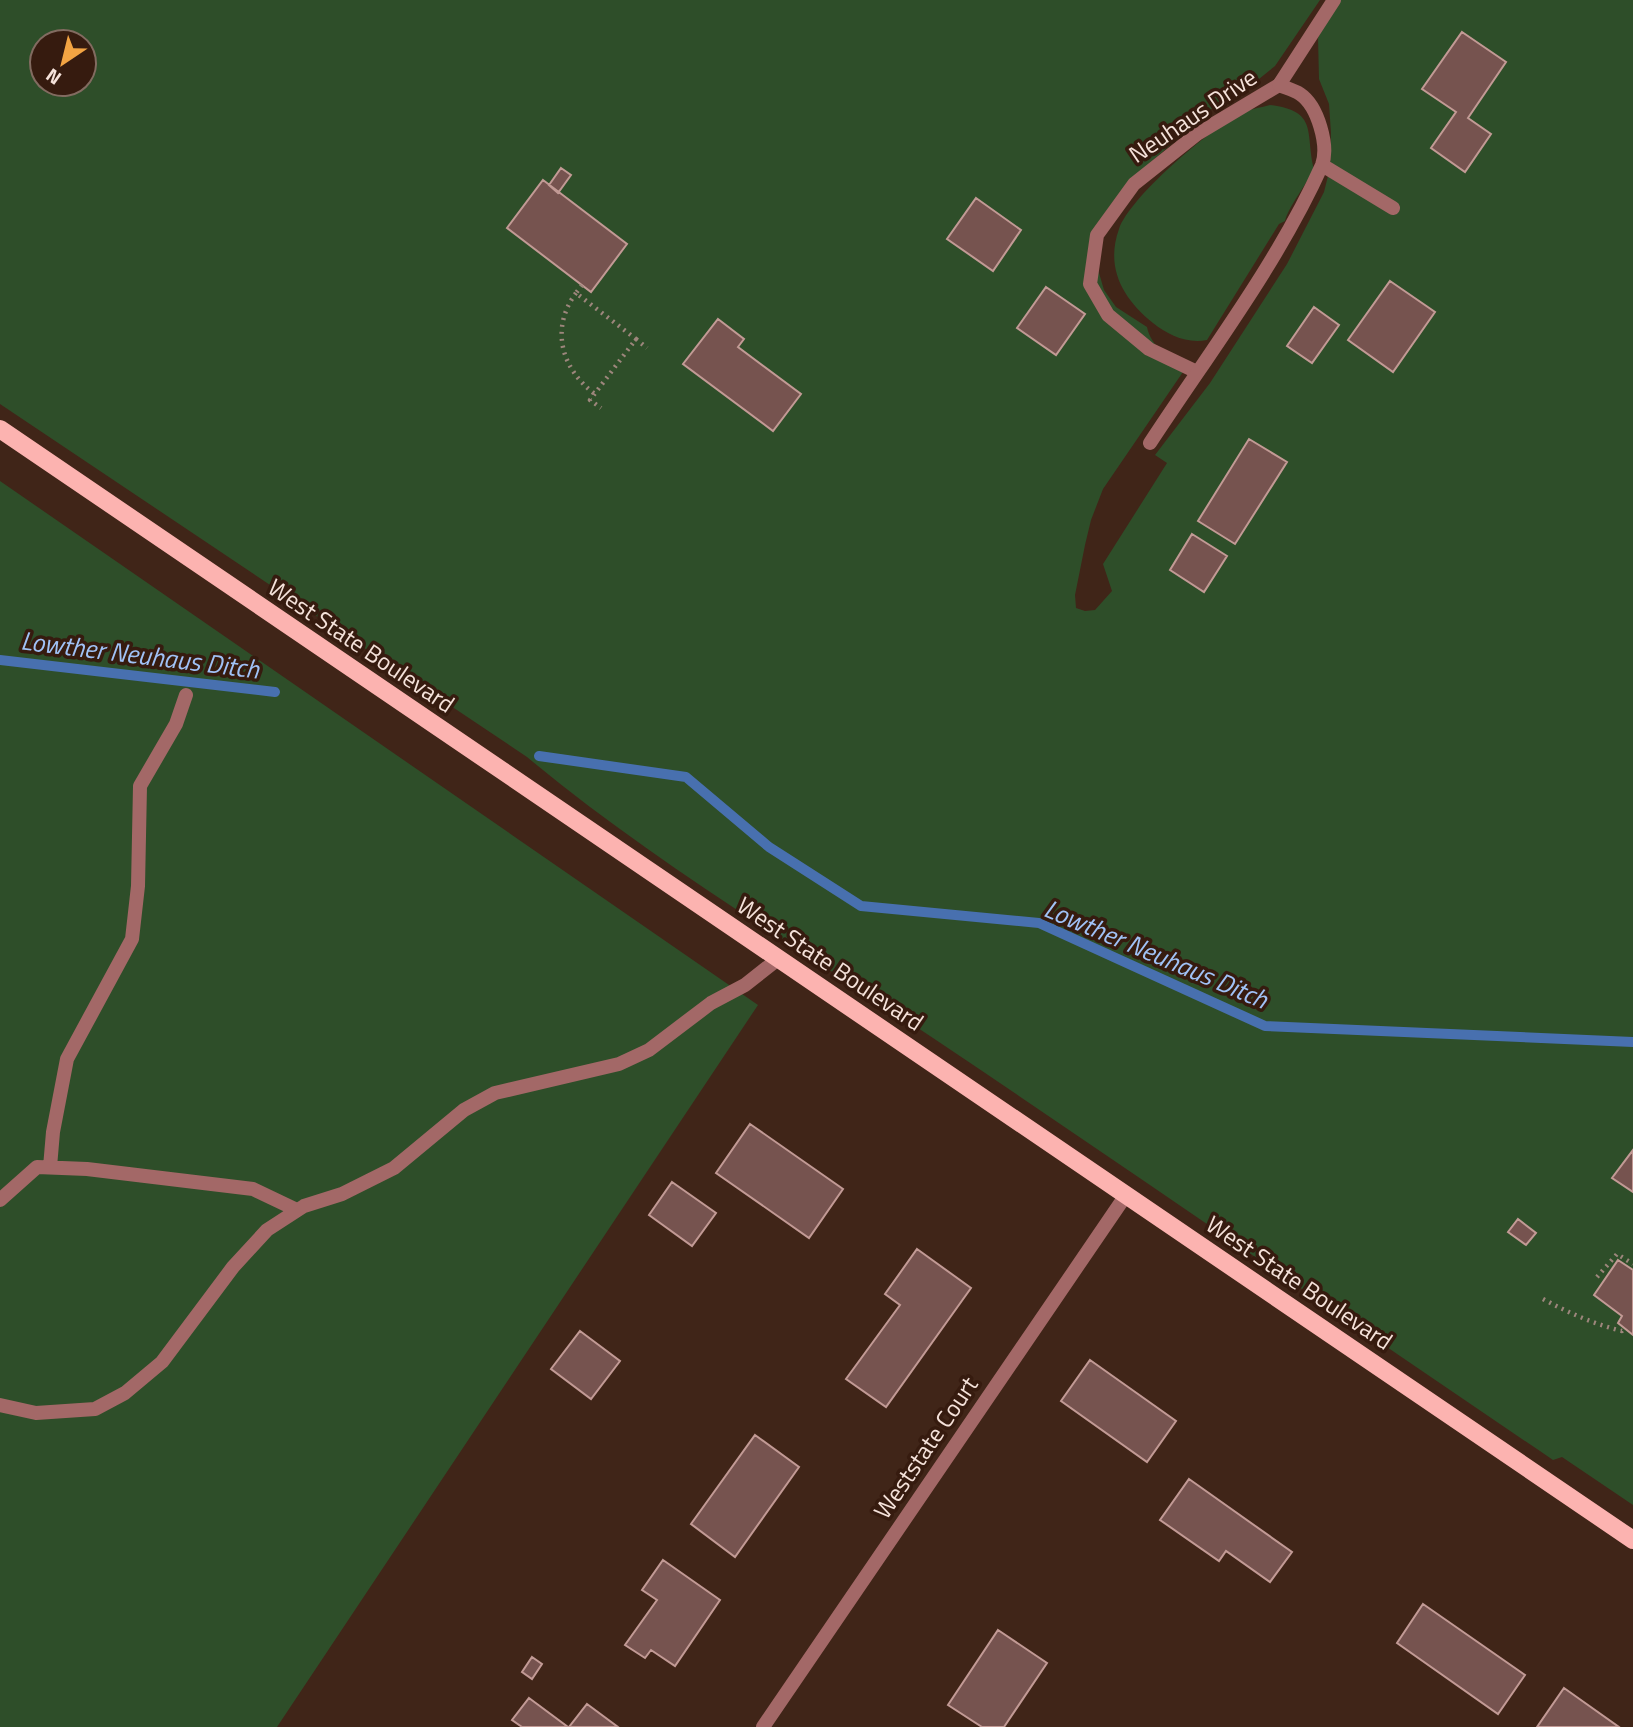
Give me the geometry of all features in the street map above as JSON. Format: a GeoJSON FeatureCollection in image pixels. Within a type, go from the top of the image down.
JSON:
{"type":"FeatureCollection","features":[{"type":"Feature","properties":{"kind":"main road","name":"West State Boulevard"},"geometry":{"type":"LineString","coordinates":[[0,429],[1633,1540]]}},
{"type":"Feature","properties":{"kind":"street","name":"Neuhaus Drive"},"geometry":{"type":"LineString","coordinates":[[1196,372],[1149,349],[1108,315],[1090,284],[1097,235],[1134,184],[1197,134],[1279,85],[1334,0]]}},
{"type":"Feature","properties":{"kind":"street","name":"Neuhaus Drive"},"geometry":{"type":"LineString","coordinates":[[1150,443],[1280,243],[1322,165],[1325,156],[1321,123],[1302,94],[1279,85]]}},
{"type":"Feature","properties":{"kind":"street"},"geometry":{"type":"LineString","coordinates":[[1322,165],[1392,208]]}},
{"type":"Feature","properties":{"kind":"street"},"geometry":{"type":"LineString","coordinates":[[51,1167],[53,1132],[67,1059],[132,939],[138,886],[140,786],[176,723],[186,695]]}},
{"type":"Feature","properties":{"kind":"street"},"geometry":{"type":"LineString","coordinates":[[0,1405],[36,1413],[94,1409],[125,1393],[162,1362],[233,1268],[267,1230],[297,1210],[342,1194],[394,1168],[464,1111],[495,1093],[619,1064],[649,1051],[710,1003],[745,985],[778,959]]}},
{"type":"Feature","properties":{"kind":"street"},"geometry":{"type":"LineString","coordinates":[[0,1200],[37,1167],[51,1167],[253,1189],[297,1210]]}},
{"type":"Feature","properties":{"kind":"street","name":"Weststate Court"},"geometry":{"type":"LineString","coordinates":[[763,1727],[1126,1195]]}},
{"type":"Feature","properties":{"kind":"path"},"geometry":{"type":"LineString","coordinates":[[582,285],[569,303],[562,323],[563,351],[573,373],[595,394]]}},
{"type":"Feature","properties":{"kind":"path"},"geometry":{"type":"LineString","coordinates":[[576,293],[647,348]]}},
{"type":"Feature","properties":{"kind":"path"},"geometry":{"type":"LineString","coordinates":[[601,408],[590,400],[636,339]]}},
{"type":"Feature","properties":{"kind":"path"},"geometry":{"type":"LineString","coordinates":[[1597,1277],[1617,1254],[1633,1264]]}},
{"type":"Feature","properties":{"kind":"path"},"geometry":{"type":"LineString","coordinates":[[1543,1299],[1579,1318],[1613,1329],[1624,1329]]}},
{"type":"Feature","properties":{"kind":"green space"},"geometry":{"type":"Polygon","coordinates":[[[0,0],[1320,0],[1275,66],[1216,105],[1151,162],[1111,204],[1095,231],[1099,273],[1104,290],[1116,307],[1147,327],[1157,346],[1185,369],[1103,489],[1091,520],[1075,595],[1076,608],[1085,611],[1095,610],[1112,591],[1103,564],[1167,463],[1155,455],[1210,383],[1287,264],[1324,192],[1330,168],[1331,133],[1329,104],[1319,79],[1318,38],[1336,0],[1633,0],[1633,1505],[1562,1457],[1553,1460],[933,1038],[726,903],[624,832],[527,757],[0,404],[0,0]]]}},
{"type":"Feature","properties":{"kind":"green space"},"geometry":{"type":"Polygon","coordinates":[[[1270,105],[1286,108],[1303,118],[1309,135],[1314,169],[1285,221],[1279,224],[1207,340],[1178,338],[1142,314],[1125,293],[1114,257],[1119,229],[1138,200],[1154,183],[1209,134],[1239,114],[1270,105]]]}},
{"type":"Feature","properties":{"kind":"green space"},"geometry":{"type":"Polygon","coordinates":[[[0,481],[758,1005],[277,1727],[0,1727],[0,481]]]}},
{"type":"Feature","properties":{"kind":"building"},"geometry":{"type":"Polygon","coordinates":[[[1462,32],[1506,62],[1468,118],[1491,134],[1465,172],[1431,148],[1456,112],[1422,89],[1462,32]]]}},
{"type":"Feature","properties":{"kind":"building"},"geometry":{"type":"Polygon","coordinates":[[[561,168],[571,175],[558,193],[549,185],[561,168]]]}},
{"type":"Feature","properties":{"kind":"building"},"geometry":{"type":"Polygon","coordinates":[[[543,180],[627,244],[591,292],[507,228],[543,180]]]}},
{"type":"Feature","properties":{"kind":"building"},"geometry":{"type":"Polygon","coordinates":[[[976,198],[1021,230],[993,271],[947,239],[976,198]]]}},
{"type":"Feature","properties":{"kind":"building"},"geometry":{"type":"Polygon","coordinates":[[[1390,281],[1435,312],[1393,372],[1348,340],[1390,281]]]}},
{"type":"Feature","properties":{"kind":"building"},"geometry":{"type":"Polygon","coordinates":[[[1046,287],[1085,314],[1056,355],[1017,328],[1046,287]]]}},
{"type":"Feature","properties":{"kind":"building"},"geometry":{"type":"Polygon","coordinates":[[[1314,307],[1339,325],[1312,363],[1287,346],[1314,307]]]}},
{"type":"Feature","properties":{"kind":"building"},"geometry":{"type":"Polygon","coordinates":[[[718,319],[744,339],[738,347],[801,394],[773,431],[683,364],[718,319]]]}},
{"type":"Feature","properties":{"kind":"building"},"geometry":{"type":"Polygon","coordinates":[[[1249,439],[1287,462],[1235,544],[1198,521],[1249,439]]]}},
{"type":"Feature","properties":{"kind":"building"},"geometry":{"type":"Polygon","coordinates":[[[1192,534],[1227,556],[1204,592],[1170,570],[1192,534]]]}},
{"type":"Feature","properties":{"kind":"building"},"geometry":{"type":"Polygon","coordinates":[[[750,1124],[843,1189],[809,1238],[716,1173],[750,1124]]]}},
{"type":"Feature","properties":{"kind":"building"},"geometry":{"type":"Polygon","coordinates":[[[1633,1150],[1633,1192],[1612,1178],[1633,1150]]]}},
{"type":"Feature","properties":{"kind":"building"},"geometry":{"type":"Polygon","coordinates":[[[672,1182],[716,1213],[692,1246],[649,1215],[672,1182]]]}},
{"type":"Feature","properties":{"kind":"building"},"geometry":{"type":"Polygon","coordinates":[[[1518,1219],[1536,1233],[1526,1245],[1508,1232],[1518,1219]]]}},
{"type":"Feature","properties":{"kind":"building"},"geometry":{"type":"Polygon","coordinates":[[[917,1249],[971,1288],[886,1407],[846,1379],[900,1305],[885,1294],[917,1249]]]}},
{"type":"Feature","properties":{"kind":"building"},"geometry":{"type":"Polygon","coordinates":[[[1618,1260],[1633,1270],[1633,1335],[1618,1323],[1622,1316],[1594,1295],[1618,1260]]]}},
{"type":"Feature","properties":{"kind":"building"},"geometry":{"type":"Polygon","coordinates":[[[580,1331],[620,1361],[591,1399],[551,1369],[580,1331]]]}},
{"type":"Feature","properties":{"kind":"building"},"geometry":{"type":"Polygon","coordinates":[[[1090,1360],[1176,1421],[1147,1462],[1061,1401],[1090,1360]]]}},
{"type":"Feature","properties":{"kind":"building"},"geometry":{"type":"Polygon","coordinates":[[[755,1435],[799,1467],[735,1557],[691,1524],[755,1435]]]}},
{"type":"Feature","properties":{"kind":"building"},"geometry":{"type":"Polygon","coordinates":[[[1189,1479],[1292,1552],[1270,1582],[1226,1551],[1219,1561],[1160,1520],[1189,1479]]]}},
{"type":"Feature","properties":{"kind":"building"},"geometry":{"type":"Polygon","coordinates":[[[663,1560],[720,1600],[675,1666],[651,1650],[645,1658],[625,1645],[657,1600],[642,1590],[663,1560]]]}},
{"type":"Feature","properties":{"kind":"building"},"geometry":{"type":"Polygon","coordinates":[[[1423,1604],[1525,1675],[1498,1714],[1397,1643],[1423,1604]]]}},
{"type":"Feature","properties":{"kind":"building"},"geometry":{"type":"Polygon","coordinates":[[[998,1630],[1047,1663],[1004,1727],[982,1727],[948,1705],[998,1630]]]}},
{"type":"Feature","properties":{"kind":"building"},"geometry":{"type":"Polygon","coordinates":[[[532,1657],[542,1664],[532,1679],[522,1672],[532,1657]]]}},
{"type":"Feature","properties":{"kind":"building"},"geometry":{"type":"Polygon","coordinates":[[[1564,1688],[1619,1727],[1537,1727],[1564,1688]]]}},
{"type":"Feature","properties":{"kind":"building"},"geometry":{"type":"Polygon","coordinates":[[[529,1698],[568,1727],[522,1727],[512,1720],[529,1698]]]}},
{"type":"Feature","properties":{"kind":"building"},"geometry":{"type":"Polygon","coordinates":[[[587,1704],[618,1727],[569,1727],[587,1704]]]}},
{"type":"Feature","properties":{"kind":"waterway","name":"Lowther Neuhaus Ditch"},"geometry":{"type":"LineString","coordinates":[[0,660],[275,692]]}},
{"type":"Feature","properties":{"kind":"waterway","name":"Lowther Neuhaus Ditch"},"geometry":{"type":"LineString","coordinates":[[539,756],[686,777],[769,847],[861,906],[1039,923],[1265,1026],[1633,1042]]}}]}
